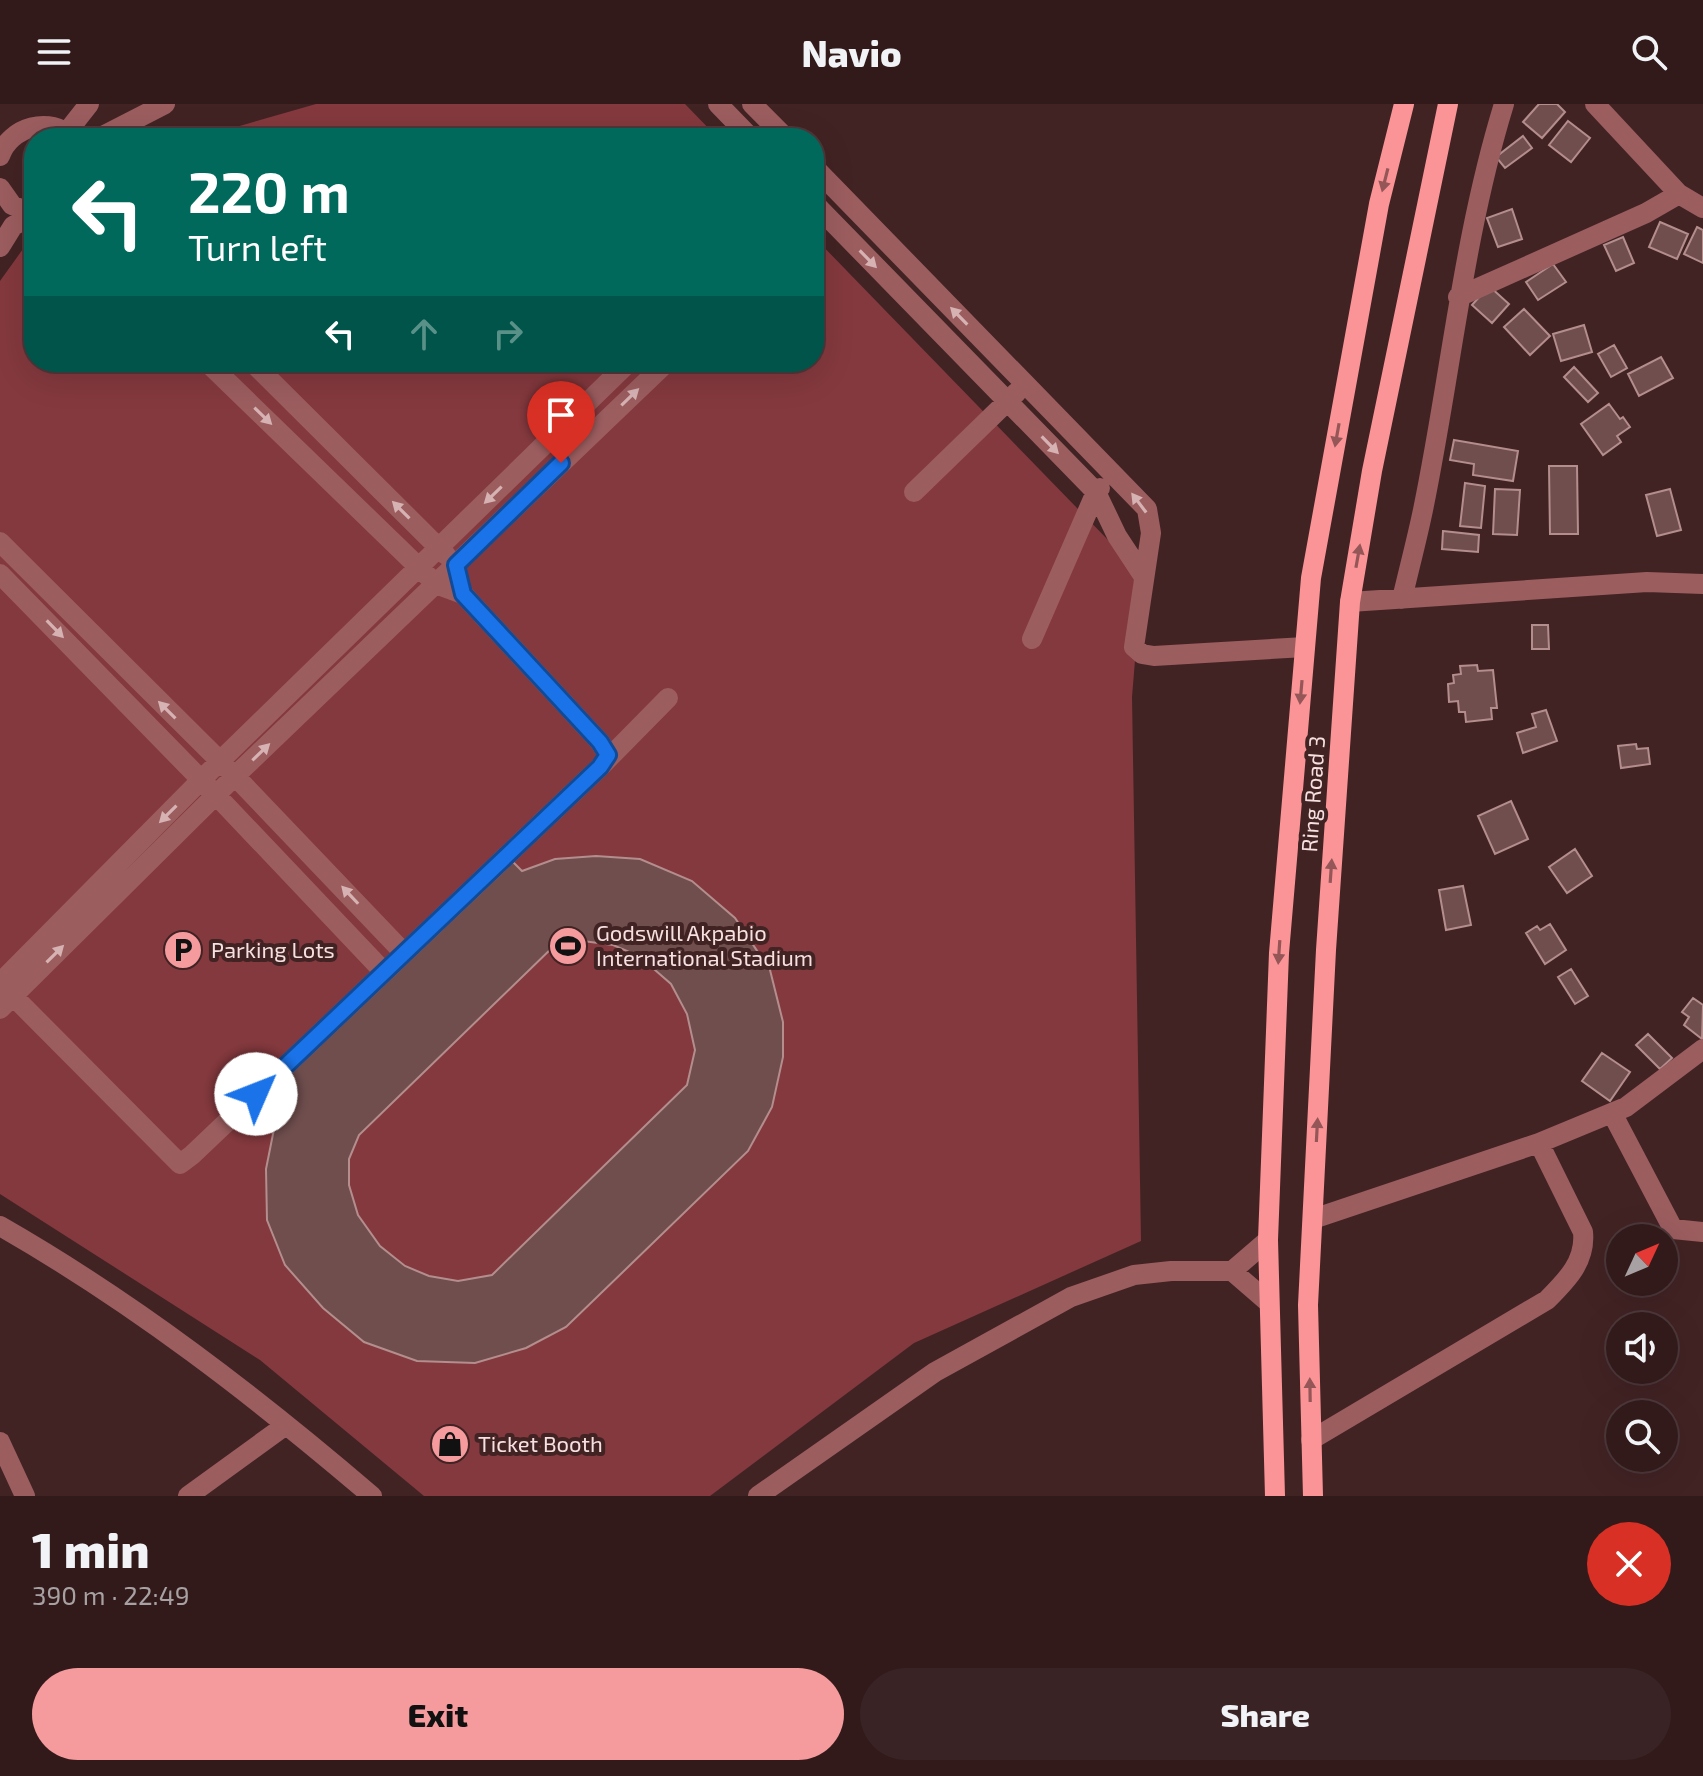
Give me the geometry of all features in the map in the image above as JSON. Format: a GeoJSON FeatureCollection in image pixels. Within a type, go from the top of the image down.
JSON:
{"type":"FeatureCollection","features":[{"type":"Feature","properties":{"kind":"main road","name":"Ring Road 3"},"geometry":{"type":"LineString","coordinates":[[1275,1496],[1268,1240],[1279,953],[1311,578],[1379,204],[1404,104]]}},
{"type":"Feature","properties":{"kind":"main road","name":"Ring Road 3"},"geometry":{"type":"LineString","coordinates":[[1313,1496],[1308,1305],[1326,950],[1350,602],[1372,471],[1448,104]]}},
{"type":"Feature","properties":{"kind":"street"},"geometry":{"type":"LineString","coordinates":[[74,128],[89,104]]}},
{"type":"Feature","properties":{"kind":"street"},"geometry":{"type":"LineString","coordinates":[[118,128],[165,104]]}},
{"type":"Feature","properties":{"kind":"street"},"geometry":{"type":"LineString","coordinates":[[718,104],[741,128]]}},
{"type":"Feature","properties":{"kind":"street"},"geometry":{"type":"LineString","coordinates":[[752,104],[776,128]]}},
{"type":"Feature","properties":{"kind":"street"},"geometry":{"type":"LineString","coordinates":[[1402,599],[1423,509],[1458,297],[1488,155],[1504,104]]}},
{"type":"Feature","properties":{"kind":"street"},"geometry":{"type":"LineString","coordinates":[[1601,107],[1679,194],[1703,208]]}},
{"type":"Feature","properties":{"kind":"street"},"geometry":{"type":"LineString","coordinates":[[30,128],[40,125],[49,128]]}},
{"type":"Feature","properties":{"kind":"street"},"geometry":{"type":"LineString","coordinates":[[0,156],[4,146],[24,130]]}},
{"type":"Feature","properties":{"kind":"street"},"geometry":{"type":"LineString","coordinates":[[824,180],[1147,509],[1151,533],[1134,647],[1142,654],[1154,656],[1305,647]]}},
{"type":"Feature","properties":{"kind":"street"},"geometry":{"type":"LineString","coordinates":[[0,188],[12,205],[24,211]]}},
{"type":"Feature","properties":{"kind":"street"},"geometry":{"type":"LineString","coordinates":[[824,207],[841,194]]}},
{"type":"Feature","properties":{"kind":"street"},"geometry":{"type":"LineString","coordinates":[[1458,297],[1646,213],[1679,194]]}},
{"type":"Feature","properties":{"kind":"street"},"geometry":{"type":"LineString","coordinates":[[824,219],[1096,492],[1117,536],[1144,577]]}},
{"type":"Feature","properties":{"kind":"street"},"geometry":{"type":"LineString","coordinates":[[0,247],[13,226],[24,220]]}},
{"type":"Feature","properties":{"kind":"street"},"geometry":{"type":"LineString","coordinates":[[217,372],[418,568],[436,584],[463,594],[600,742],[608,755]]}},
{"type":"Feature","properties":{"kind":"street"},"geometry":{"type":"LineString","coordinates":[[262,372],[456,565],[463,594]]}},
{"type":"Feature","properties":{"kind":"street"},"geometry":{"type":"LineString","coordinates":[[3,995],[219,762],[619,372]]}},
{"type":"Feature","properties":{"kind":"street"},"geometry":{"type":"LineString","coordinates":[[3,995],[657,372]]}},
{"type":"Feature","properties":{"kind":"street"},"geometry":{"type":"LineString","coordinates":[[914,492],[1026,384]]}},
{"type":"Feature","properties":{"kind":"street"},"geometry":{"type":"LineString","coordinates":[[1032,639],[1096,492],[1115,475]]}},
{"type":"Feature","properties":{"kind":"street"},"geometry":{"type":"LineString","coordinates":[[0,542],[235,776],[403,952]]}},
{"type":"Feature","properties":{"kind":"street"},"geometry":{"type":"LineString","coordinates":[[0,574],[383,971]]}},
{"type":"Feature","properties":{"kind":"street"},"geometry":{"type":"LineString","coordinates":[[1350,602],[1647,582],[1703,584]]}},
{"type":"Feature","properties":{"kind":"street"},"geometry":{"type":"LineString","coordinates":[[3,995],[180,1164],[588,778],[668,698]]}},
{"type":"Feature","properties":{"kind":"street"},"geometry":{"type":"LineString","coordinates":[[296,879],[315,859]]}},
{"type":"Feature","properties":{"kind":"street"},"geometry":{"type":"LineString","coordinates":[[1313,1219],[1539,1143],[1626,1107],[1703,1049]]}},
{"type":"Feature","properties":{"kind":"street"},"geometry":{"type":"LineString","coordinates":[[1612,1113],[1673,1229],[1703,1232]]}},
{"type":"Feature","properties":{"kind":"street"},"geometry":{"type":"LineString","coordinates":[[1311,1440],[1547,1300],[1570,1277],[1585,1248],[1583,1232],[1539,1143]]}},
{"type":"Feature","properties":{"kind":"street"},"geometry":{"type":"LineString","coordinates":[[0,1226],[68,1265],[149,1320],[286,1425],[372,1496]]}},
{"type":"Feature","properties":{"kind":"street"},"geometry":{"type":"LineString","coordinates":[[758,1496],[935,1372],[1071,1297],[1134,1275],[1171,1271],[1232,1271],[1268,1240]]}},
{"type":"Feature","properties":{"kind":"street"},"geometry":{"type":"LineString","coordinates":[[1232,1271],[1269,1303]]}},
{"type":"Feature","properties":{"kind":"street"},"geometry":{"type":"LineString","coordinates":[[188,1496],[286,1425]]}},
{"type":"Feature","properties":{"kind":"street"},"geometry":{"type":"LineString","coordinates":[[0,1442],[25,1496]]}},
{"type":"Feature","properties":{"kind":"shaded area"},"geometry":{"type":"Polygon","coordinates":[[[316,104],[685,104],[708,128],[233,128],[316,104]]]}},
{"type":"Feature","properties":{"kind":"shaded area","name":"Godswill Akpabio International Stadium"},"geometry":{"type":"Polygon","coordinates":[[[824,247],[1142,575],[1132,697],[1141,1241],[914,1343],[710,1496],[424,1496],[260,1360],[0,1194],[0,281],[24,248],[24,372],[824,372],[824,247]]]}},
{"type":"Feature","properties":{"kind":"building"},"geometry":{"type":"Polygon","coordinates":[[[1539,104],[1557,104],[1565,112],[1542,138],[1523,122],[1539,104]]]}},
{"type":"Feature","properties":{"kind":"building"},"geometry":{"type":"Polygon","coordinates":[[[1568,121],[1590,138],[1571,162],[1549,145],[1568,121]]]}},
{"type":"Feature","properties":{"kind":"building"},"geometry":{"type":"Polygon","coordinates":[[[1523,136],[1532,148],[1505,168],[1496,157],[1523,136]]]}},
{"type":"Feature","properties":{"kind":"building"},"geometry":{"type":"Polygon","coordinates":[[[1512,209],[1522,239],[1498,247],[1487,218],[1512,209]]]}},
{"type":"Feature","properties":{"kind":"building"},"geometry":{"type":"Polygon","coordinates":[[[1660,222],[1688,234],[1677,259],[1649,247],[1660,222]]]}},
{"type":"Feature","properties":{"kind":"building"},"geometry":{"type":"Polygon","coordinates":[[[1697,227],[1703,230],[1703,263],[1684,254],[1697,227]]]}},
{"type":"Feature","properties":{"kind":"building"},"geometry":{"type":"Polygon","coordinates":[[[1623,237],[1634,263],[1616,271],[1604,245],[1623,237]]]}},
{"type":"Feature","properties":{"kind":"building"},"geometry":{"type":"Polygon","coordinates":[[[1553,264],[1566,282],[1538,300],[1526,282],[1553,264]]]}},
{"type":"Feature","properties":{"kind":"building"},"geometry":{"type":"Polygon","coordinates":[[[1489,286],[1509,304],[1492,323],[1472,305],[1489,286]]]}},
{"type":"Feature","properties":{"kind":"building"},"geometry":{"type":"Polygon","coordinates":[[[1524,309],[1550,336],[1530,355],[1504,327],[1524,309]]]}},
{"type":"Feature","properties":{"kind":"building"},"geometry":{"type":"Polygon","coordinates":[[[1584,325],[1592,352],[1561,361],[1553,334],[1584,325]]]}},
{"type":"Feature","properties":{"kind":"building"},"geometry":{"type":"Polygon","coordinates":[[[1614,345],[1627,368],[1611,377],[1598,354],[1614,345]]]}},
{"type":"Feature","properties":{"kind":"building"},"geometry":{"type":"Polygon","coordinates":[[[1661,357],[1673,378],[1639,396],[1628,374],[1661,357]]]}},
{"type":"Feature","properties":{"kind":"building"},"geometry":{"type":"Polygon","coordinates":[[[1574,367],[1598,393],[1588,402],[1564,377],[1574,367]]]}},
{"type":"Feature","properties":{"kind":"building"},"geometry":{"type":"Polygon","coordinates":[[[1609,404],[1630,427],[1617,436],[1621,442],[1603,455],[1581,424],[1609,404]]]}},
{"type":"Feature","properties":{"kind":"building"},"geometry":{"type":"Polygon","coordinates":[[[1454,440],[1518,451],[1513,481],[1473,475],[1474,464],[1450,460],[1454,440]]]}},
{"type":"Feature","properties":{"kind":"building"},"geometry":{"type":"Polygon","coordinates":[[[1549,466],[1577,466],[1578,534],[1550,534],[1549,466]]]}},
{"type":"Feature","properties":{"kind":"building"},"geometry":{"type":"Polygon","coordinates":[[[1465,483],[1485,486],[1481,528],[1460,526],[1465,483]]]}},
{"type":"Feature","properties":{"kind":"building"},"geometry":{"type":"Polygon","coordinates":[[[1495,489],[1520,490],[1517,535],[1493,534],[1495,489]]]}},
{"type":"Feature","properties":{"kind":"building"},"geometry":{"type":"Polygon","coordinates":[[[1670,489],[1681,530],[1657,536],[1646,495],[1670,489]]]}},
{"type":"Feature","properties":{"kind":"building"},"geometry":{"type":"Polygon","coordinates":[[[1443,531],[1479,535],[1478,552],[1442,549],[1443,531]]]}},
{"type":"Feature","properties":{"kind":"building"},"geometry":{"type":"Polygon","coordinates":[[[1532,625],[1548,625],[1549,649],[1532,649],[1532,625]]]}},
{"type":"Feature","properties":{"kind":"building"},"geometry":{"type":"Polygon","coordinates":[[[1477,665],[1478,671],[1493,670],[1497,708],[1491,708],[1492,719],[1466,722],[1465,712],[1459,712],[1458,701],[1449,702],[1448,684],[1454,683],[1453,675],[1461,674],[1460,666],[1477,665]]]}},
{"type":"Feature","properties":{"kind":"building"},"geometry":{"type":"Polygon","coordinates":[[[1546,710],[1557,741],[1523,753],[1517,733],[1536,727],[1532,714],[1546,710]]]}},
{"type":"Feature","properties":{"kind":"building"},"geometry":{"type":"Polygon","coordinates":[[[1636,744],[1637,749],[1648,748],[1650,764],[1621,768],[1618,746],[1636,744]]]}},
{"type":"Feature","properties":{"kind":"building"},"geometry":{"type":"Polygon","coordinates":[[[1511,801],[1528,839],[1495,854],[1478,816],[1511,801]]]}},
{"type":"Feature","properties":{"kind":"building"},"geometry":{"type":"Polygon","coordinates":[[[1575,849],[1592,876],[1567,893],[1549,867],[1575,849]]]}},
{"type":"Feature","properties":{"kind":"building"},"geometry":{"type":"Polygon","coordinates":[[[596,856],[640,859],[692,881],[735,918],[770,970],[783,1022],[783,1057],[772,1107],[748,1151],[566,1327],[526,1348],[475,1363],[417,1361],[364,1342],[323,1308],[285,1265],[267,1220],[266,1169],[279,1104],[265,1090],[510,859],[522,871],[555,859],[596,856]],[[583,941],[555,945],[359,1135],[349,1159],[349,1185],[358,1215],[380,1246],[405,1266],[429,1276],[458,1281],[492,1275],[687,1085],[695,1050],[687,1014],[671,984],[639,956],[613,945],[583,941]]]}},
{"type":"Feature","properties":{"kind":"building"},"geometry":{"type":"Polygon","coordinates":[[[1463,886],[1471,925],[1446,930],[1439,890],[1463,886]]]}},
{"type":"Feature","properties":{"kind":"building"},"geometry":{"type":"Polygon","coordinates":[[[1550,924],[1566,950],[1545,964],[1526,933],[1537,926],[1540,930],[1550,924]]]}},
{"type":"Feature","properties":{"kind":"building"},"geometry":{"type":"Polygon","coordinates":[[[1571,969],[1588,996],[1575,1004],[1558,977],[1571,969]]]}},
{"type":"Feature","properties":{"kind":"building"},"geometry":{"type":"Polygon","coordinates":[[[1693,998],[1703,1005],[1702,1039],[1684,1025],[1689,1017],[1682,1012],[1693,998]]]}},
{"type":"Feature","properties":{"kind":"building"},"geometry":{"type":"Polygon","coordinates":[[[1648,1034],[1672,1058],[1660,1069],[1636,1045],[1648,1034]]]}},
{"type":"Feature","properties":{"kind":"building"},"geometry":{"type":"Polygon","coordinates":[[[1602,1053],[1630,1072],[1610,1101],[1582,1081],[1602,1053]]]}},
{"type":"Feature","properties":{"kind":"place","name":"Godswill Akpabio International Stadium"},"geometry":{"type":"Point","coordinates":[568,946]}},
{"type":"Feature","properties":{"kind":"place","name":"Parking Lots"},"geometry":{"type":"Point","coordinates":[183,950]}},
{"type":"Feature","properties":{"kind":"place","name":"Ticket Booth"},"geometry":{"type":"Point","coordinates":[450,1444]}},
{"type":"Feature","properties":{"kind":"route"},"geometry":{"type":"LineString","coordinates":[[256,1094],[600,767],[608,755],[600,742],[463,594],[456,565],[561,463]]}}]}
